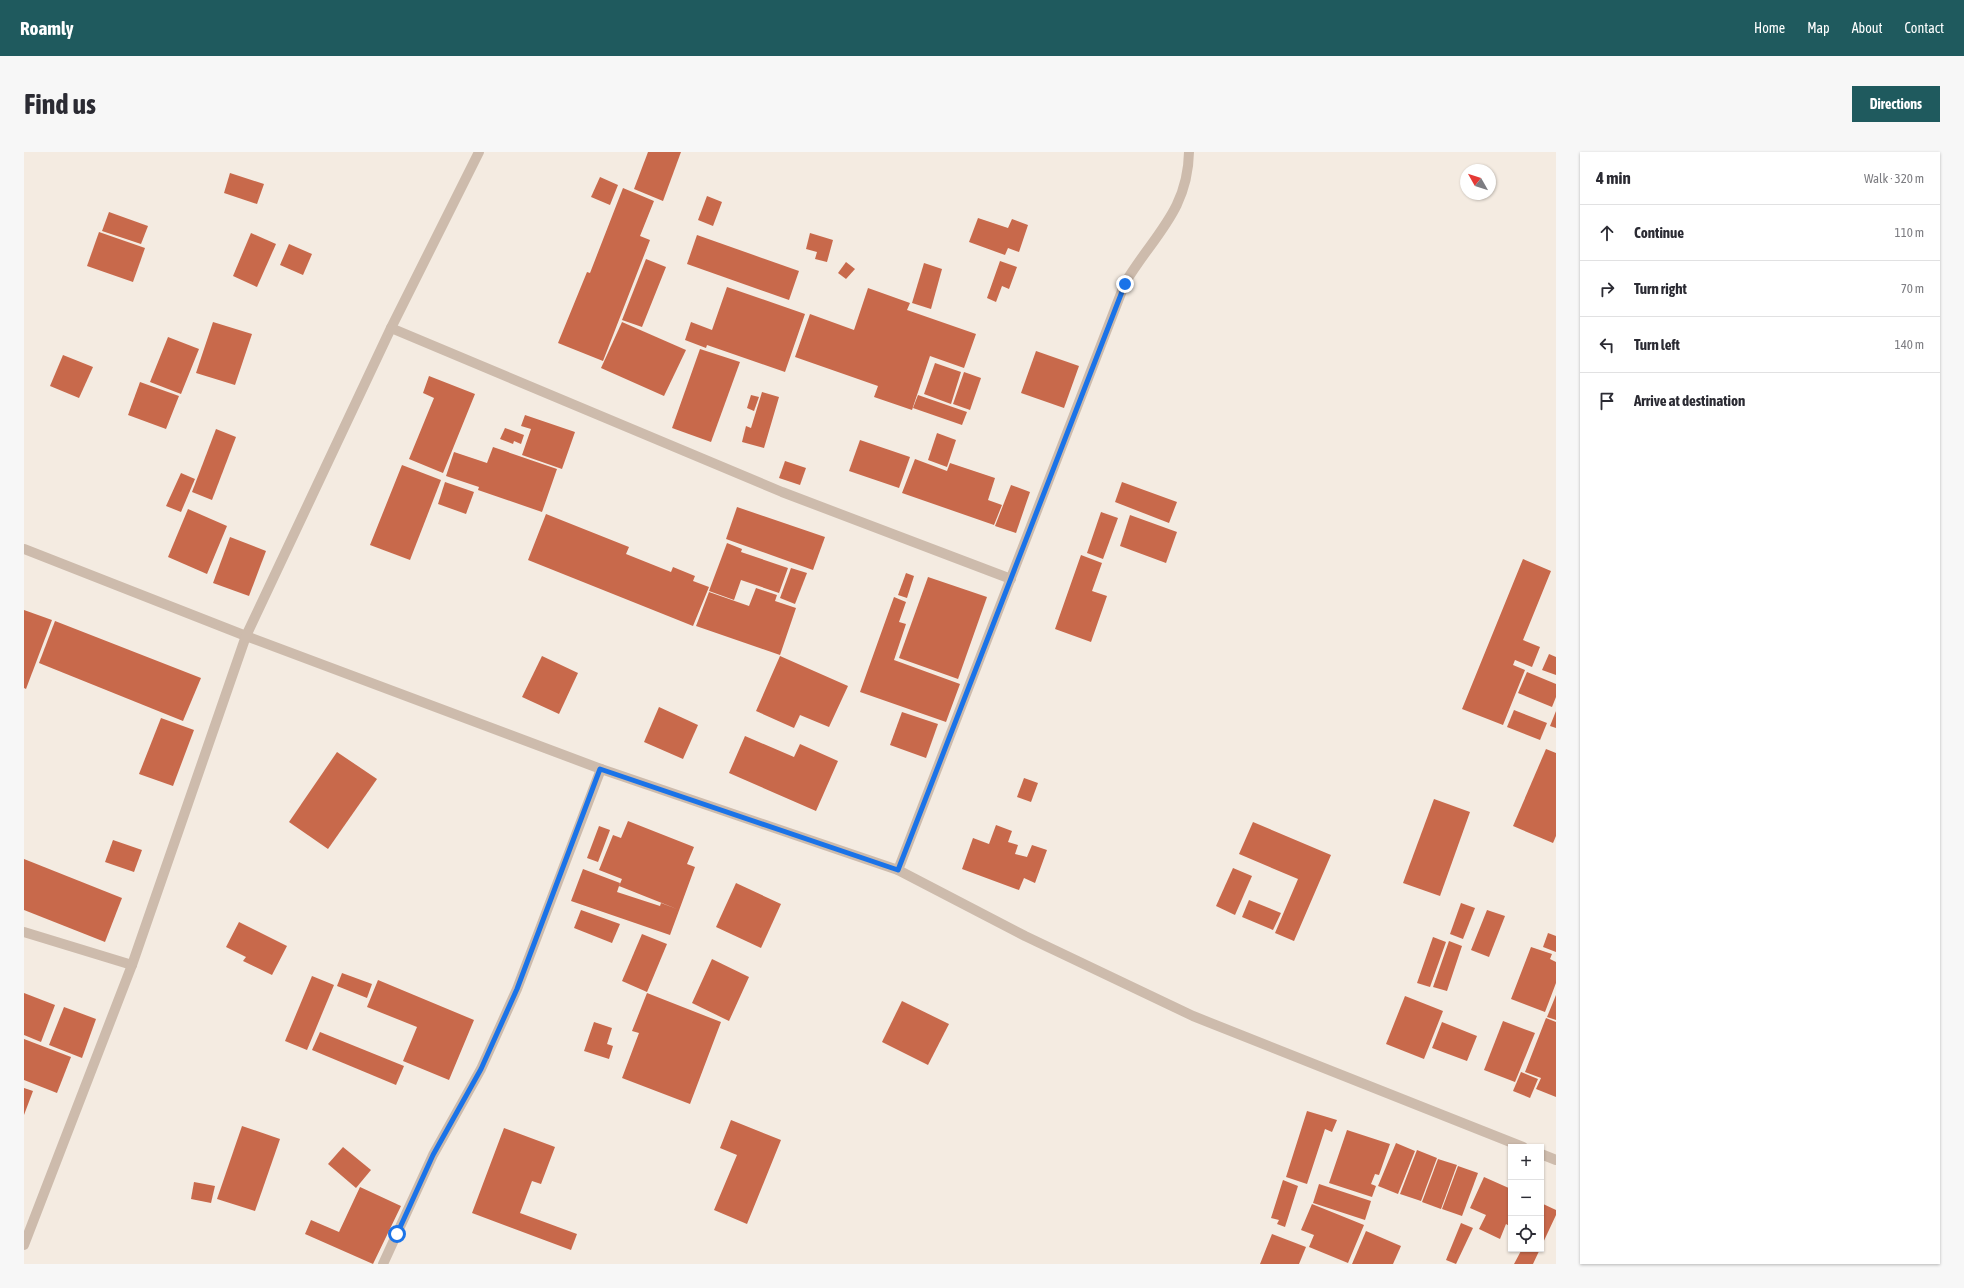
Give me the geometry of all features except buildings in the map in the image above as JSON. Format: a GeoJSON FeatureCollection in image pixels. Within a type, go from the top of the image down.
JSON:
{"type":"FeatureCollection","features":[{"type":"Feature","properties":{"kind":"street"},"geometry":{"type":"LineString","coordinates":[[24,1245],[132,965],[246,636],[391,328],[478,152]]}},
{"type":"Feature","properties":{"kind":"street"},"geometry":{"type":"LineString","coordinates":[[898,870],[1125,284],[1138,261],[1164,228],[1180,202],[1189,167],[1189,152]]}},
{"type":"Feature","properties":{"kind":"street"},"geometry":{"type":"LineString","coordinates":[[391,328],[782,492],[1011,579]]}},
{"type":"Feature","properties":{"kind":"street"},"geometry":{"type":"LineString","coordinates":[[24,549],[246,636],[600,769],[898,870],[1025,936],[1192,1016],[1515,1144]]}},
{"type":"Feature","properties":{"kind":"street"},"geometry":{"type":"LineString","coordinates":[[383,1264],[433,1155],[481,1069],[517,989],[600,769]]}},
{"type":"Feature","properties":{"kind":"street"},"geometry":{"type":"LineString","coordinates":[[24,932],[132,965]]}},
{"type":"Feature","properties":{"kind":"street"},"geometry":{"type":"LineString","coordinates":[[1544,1155],[1556,1160]]}},
{"type":"Feature","properties":{"kind":"route"},"geometry":{"type":"LineString","coordinates":[[397,1234],[433,1155],[481,1069],[517,989],[600,769],[898,870],[1125,284]]}}]}
